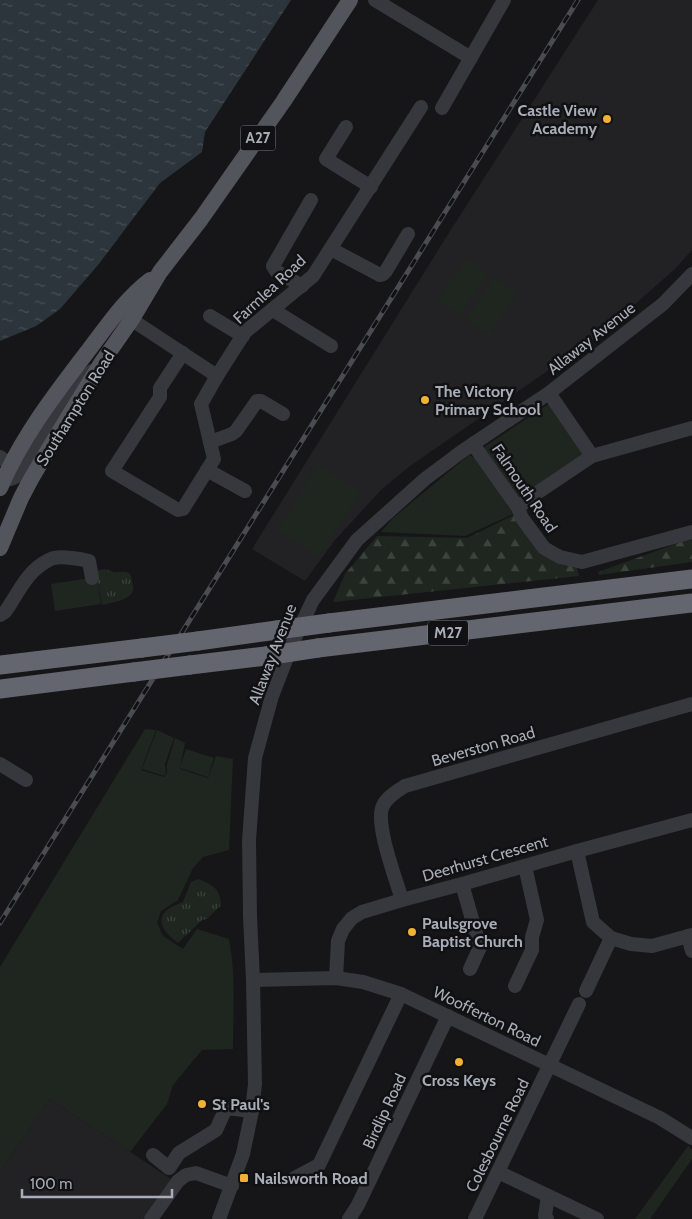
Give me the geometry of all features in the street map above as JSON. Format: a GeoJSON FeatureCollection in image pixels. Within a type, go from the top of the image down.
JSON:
{"type":"FeatureCollection","features":[{"type":"Feature","properties":{"kind":"highway","name":"M27"},"geometry":{"type":"LineString","coordinates":[[0,665],[692,579]]}},
{"type":"Feature","properties":{"kind":"highway","name":"M27"},"geometry":{"type":"LineString","coordinates":[[0,689],[692,603]]}},
{"type":"Feature","properties":{"kind":"main road","name":"Southampton Road"},"geometry":{"type":"LineString","coordinates":[[0,548],[21,498],[102,362],[132,319],[160,272],[201,219],[278,109],[350,0]]}},
{"type":"Feature","properties":{"kind":"main road","name":"Southampton Road"},"geometry":{"type":"LineString","coordinates":[[6,473],[35,423],[118,311],[138,289],[160,272]]}},
{"type":"Feature","properties":{"kind":"street"},"geometry":{"type":"LineString","coordinates":[[375,0],[471,58]]}},
{"type":"Feature","properties":{"kind":"street"},"geometry":{"type":"LineString","coordinates":[[442,108],[504,0]]}},
{"type":"Feature","properties":{"kind":"street","name":"Farmlea Road"},"geometry":{"type":"LineString","coordinates":[[183,353],[160,388],[160,397],[112,470],[178,510],[183,509],[214,459],[201,404],[217,376],[246,332],[313,276],[422,107]]}},
{"type":"Feature","properties":{"kind":"street"},"geometry":{"type":"LineString","coordinates":[[346,127],[326,159],[371,187]]}},
{"type":"Feature","properties":{"kind":"street"},"geometry":{"type":"LineString","coordinates":[[302,286],[274,269],[273,266],[312,200]]}},
{"type":"Feature","properties":{"kind":"street"},"geometry":{"type":"LineString","coordinates":[[331,249],[380,275],[386,271],[408,234]]}},
{"type":"Feature","properties":{"kind":"street","name":"Allaway Avenue"},"geometry":{"type":"LineString","coordinates":[[219,1219],[243,1154],[252,1111],[255,1084],[250,916],[250,840],[255,758],[272,696],[312,600],[357,540],[425,478],[549,393],[662,304],[692,274]]}},
{"type":"Feature","properties":{"kind":"street"},"geometry":{"type":"LineString","coordinates":[[273,310],[331,346]]}},
{"type":"Feature","properties":{"kind":"street"},"geometry":{"type":"LineString","coordinates":[[118,311],[217,376]]}},
{"type":"Feature","properties":{"kind":"street"},"geometry":{"type":"LineString","coordinates":[[210,316],[243,336]]}},
{"type":"Feature","properties":{"kind":"street"},"geometry":{"type":"LineString","coordinates":[[21,498],[22,481],[6,473],[52,420],[76,387],[102,362]]}},
{"type":"Feature","properties":{"kind":"street"},"geometry":{"type":"LineString","coordinates":[[549,393],[592,456]]}},
{"type":"Feature","properties":{"kind":"street"},"geometry":{"type":"LineString","coordinates":[[210,442],[236,431],[257,401],[283,414]]}},
{"type":"Feature","properties":{"kind":"street"},"geometry":{"type":"LineString","coordinates":[[518,508],[528,499],[592,456],[692,428]]}},
{"type":"Feature","properties":{"kind":"street","name":"Falmouth Road"},"geometry":{"type":"LineString","coordinates":[[474,444],[544,548],[560,557],[582,562],[692,532]]}},
{"type":"Feature","properties":{"kind":"street"},"geometry":{"type":"LineString","coordinates":[[207,470],[244,491]]}},
{"type":"Feature","properties":{"kind":"street"},"geometry":{"type":"LineString","coordinates":[[0,615],[5,612],[25,580],[34,570],[41,564],[54,558],[76,558],[89,561],[92,578]]}},
{"type":"Feature","properties":{"kind":"street","name":"Beverston Road"},"geometry":{"type":"LineString","coordinates":[[402,900],[384,841],[381,824],[382,807],[392,794],[405,786],[692,704]]}},
{"type":"Feature","properties":{"kind":"street"},"geometry":{"type":"LineString","coordinates":[[0,764],[26,780]]}},
{"type":"Feature","properties":{"kind":"street","name":"Deerhurst Crescent"},"geometry":{"type":"LineString","coordinates":[[336,978],[338,941],[343,929],[352,918],[362,912],[692,820]]}},
{"type":"Feature","properties":{"kind":"street"},"geometry":{"type":"LineString","coordinates":[[577,851],[593,922],[611,938],[631,944],[652,946],[690,935],[692,951]]}},
{"type":"Feature","properties":{"kind":"street"},"geometry":{"type":"LineString","coordinates":[[515,986],[532,950],[532,937],[537,920],[525,866]]}},
{"type":"Feature","properties":{"kind":"street"},"geometry":{"type":"LineString","coordinates":[[462,884],[480,947],[470,969]]}},
{"type":"Feature","properties":{"kind":"street"},"geometry":{"type":"LineString","coordinates":[[586,991],[611,938]]}},
{"type":"Feature","properties":{"kind":"street","name":"Woofferton Road"},"geometry":{"type":"LineString","coordinates":[[253,980],[336,978],[363,982],[401,994],[660,1118],[692,1138]]}},
{"type":"Feature","properties":{"kind":"street"},"geometry":{"type":"LineString","coordinates":[[293,1179],[319,1165],[401,994]]}},
{"type":"Feature","properties":{"kind":"street","name":"Colesbourne Road"},"geometry":{"type":"LineString","coordinates":[[475,1219],[579,1004]]}},
{"type":"Feature","properties":{"kind":"street","name":"Birdlip Road"},"geometry":{"type":"LineString","coordinates":[[349,1219],[358,1206],[448,1016]]}},
{"type":"Feature","properties":{"kind":"street"},"geometry":{"type":"LineString","coordinates":[[153,1154],[169,1168],[179,1153],[216,1130],[226,1108],[252,1111]]}},
{"type":"Feature","properties":{"kind":"street"},"geometry":{"type":"LineString","coordinates":[[498,1172],[597,1219]]}},
{"type":"Feature","properties":{"kind":"street"},"geometry":{"type":"LineString","coordinates":[[151,1219],[178,1181],[186,1175],[196,1173],[232,1186]]}},
{"type":"Feature","properties":{"kind":"street"},"geometry":{"type":"LineString","coordinates":[[547,1219],[545,1216],[548,1196]]}},
{"type":"Feature","properties":{"kind":"street"},"geometry":{"type":"LineString","coordinates":[[568,1205],[571,1219]]}},
{"type":"Feature","properties":{"kind":"shaded area"},"geometry":{"type":"Polygon","coordinates":[[[598,0],[692,0],[692,250],[675,269],[601,334],[410,466],[382,489],[335,540],[305,581],[252,549],[445,239],[598,0]]]}},
{"type":"Feature","properties":{"kind":"shaded area"},"geometry":{"type":"Polygon","coordinates":[[[50,1099],[171,1179],[143,1219],[0,1219],[0,1172],[50,1099]]]}},
{"type":"Feature","properties":{"kind":"green space"},"geometry":{"type":"Polygon","coordinates":[[[466,258],[489,273],[460,316],[437,301],[466,258]]]}},
{"type":"Feature","properties":{"kind":"green space"},"geometry":{"type":"Polygon","coordinates":[[[494,277],[518,293],[489,335],[466,319],[494,277]]]}},
{"type":"Feature","properties":{"kind":"green space"},"geometry":{"type":"Polygon","coordinates":[[[550,403],[583,453],[582,458],[518,501],[481,449],[550,403]]]}},
{"type":"Feature","properties":{"kind":"green space"},"geometry":{"type":"Polygon","coordinates":[[[469,455],[477,459],[513,514],[465,536],[381,532],[393,518],[469,455]]]}},
{"type":"Feature","properties":{"kind":"green space"},"geometry":{"type":"Polygon","coordinates":[[[318,465],[360,492],[319,557],[277,531],[318,465]]]}},
{"type":"Feature","properties":{"kind":"green space"},"geometry":{"type":"Polygon","coordinates":[[[514,515],[538,547],[576,564],[579,576],[333,602],[345,574],[377,536],[467,538],[514,515]]]}},
{"type":"Feature","properties":{"kind":"green space"},"geometry":{"type":"Polygon","coordinates":[[[692,540],[692,562],[599,575],[598,572],[684,541],[692,540]]]}},
{"type":"Feature","properties":{"kind":"green space"},"geometry":{"type":"Polygon","coordinates":[[[105,569],[113,572],[129,573],[132,579],[133,590],[123,600],[102,605],[96,571],[105,569]]]}},
{"type":"Feature","properties":{"kind":"green space"},"geometry":{"type":"Polygon","coordinates":[[[97,577],[101,604],[55,611],[51,584],[97,577]]]}},
{"type":"Feature","properties":{"kind":"green space"},"geometry":{"type":"Polygon","coordinates":[[[145,729],[156,730],[141,770],[164,777],[167,772],[167,765],[175,738],[185,743],[180,767],[186,749],[214,758],[208,777],[180,769],[208,778],[216,756],[233,759],[229,850],[203,857],[193,868],[178,900],[161,911],[157,923],[163,936],[183,949],[197,929],[229,939],[233,980],[233,1049],[202,1050],[173,1085],[167,1104],[130,1152],[50,1099],[0,1172],[0,967],[145,729]]]}},
{"type":"Feature","properties":{"kind":"green space"},"geometry":{"type":"Polygon","coordinates":[[[157,730],[174,738],[165,764],[166,772],[164,776],[142,769],[157,730]]]}},
{"type":"Feature","properties":{"kind":"green space"},"geometry":{"type":"Polygon","coordinates":[[[198,879],[215,888],[221,905],[178,943],[164,929],[162,925],[163,916],[170,908],[183,902],[191,882],[198,879]]]}},
{"type":"Feature","properties":{"kind":"green space"},"geometry":{"type":"Polygon","coordinates":[[[688,1146],[692,1150],[692,1159],[650,1219],[635,1219],[688,1146]]]}},
{"type":"Feature","properties":{"kind":"water"},"geometry":{"type":"Polygon","coordinates":[[[0,0],[291,0],[205,132],[202,152],[160,183],[98,265],[60,309],[36,326],[0,341],[0,0]]]}},
{"type":"Feature","properties":{"kind":"railway"},"geometry":{"type":"LineString","coordinates":[[0,923],[578,0]]}},
{"type":"Feature","properties":{"kind":"place","name":"Castle View Academy"},"geometry":{"type":"Point","coordinates":[607,119]}},
{"type":"Feature","properties":{"kind":"place","name":"The Victory Primary School"},"geometry":{"type":"Point","coordinates":[425,400]}},
{"type":"Feature","properties":{"kind":"place","name":"Paulsgrove Baptist Church"},"geometry":{"type":"Point","coordinates":[412,932]}},
{"type":"Feature","properties":{"kind":"place","name":"Cross Keys"},"geometry":{"type":"Point","coordinates":[459,1062]}},
{"type":"Feature","properties":{"kind":"place","name":"St Paul's"},"geometry":{"type":"Point","coordinates":[202,1104]}},
{"type":"Feature","properties":{"kind":"place","name":"Nailsworth Road"},"geometry":{"type":"Point","coordinates":[244,1178]}}]}
